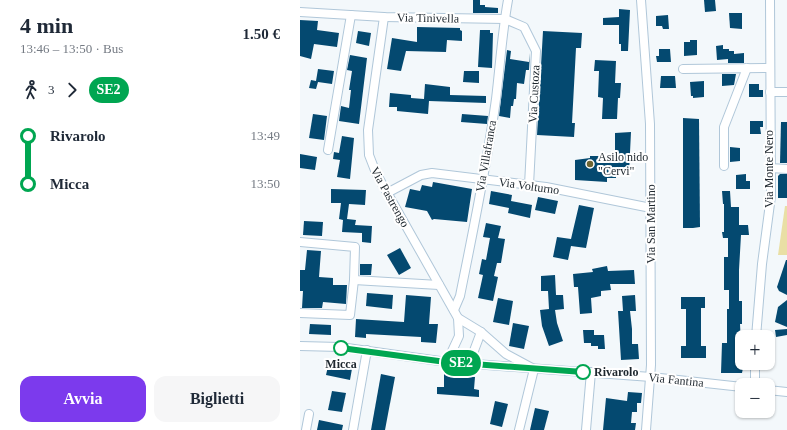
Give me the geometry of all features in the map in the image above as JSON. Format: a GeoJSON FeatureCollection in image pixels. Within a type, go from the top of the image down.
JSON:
{"type":"FeatureCollection","features":[{"type":"Feature","properties":{"kind":"street","name":"Via Villafranca"},"geometry":{"type":"LineString","coordinates":[[454,310],[460,296],[483,179],[496,99],[508,0]]}},
{"type":"Feature","properties":{"kind":"street","name":"Via San Martino"},"geometry":{"type":"LineString","coordinates":[[641,0],[649,100],[651,208],[651,377],[646,430]]}},
{"type":"Feature","properties":{"kind":"street","name":"Via Monte Nero"},"geometry":{"type":"LineString","coordinates":[[757,330],[762,264],[770,202],[770,0]]}},
{"type":"Feature","properties":{"kind":"street","name":"Via Tinivella"},"geometry":{"type":"LineString","coordinates":[[300,12],[384,17],[505,19]]}},
{"type":"Feature","properties":{"kind":"street"},"geometry":{"type":"LineString","coordinates":[[328,150],[351,15]]}},
{"type":"Feature","properties":{"kind":"street","name":"Via Pastrengo"},"geometry":{"type":"LineString","coordinates":[[384,17],[368,138],[372,164],[458,318],[459,336],[446,362]]}},
{"type":"Feature","properties":{"kind":"street","name":"Via Custoza"},"geometry":{"type":"LineString","coordinates":[[505,19],[524,27],[536,51],[529,185]]}},
{"type":"Feature","properties":{"kind":"street"},"geometry":{"type":"LineString","coordinates":[[724,166],[724,127],[747,68]]}},
{"type":"Feature","properties":{"kind":"street"},"geometry":{"type":"LineString","coordinates":[[683,69],[770,68]]}},
{"type":"Feature","properties":{"kind":"street"},"geometry":{"type":"LineString","coordinates":[[770,92],[787,92]]}},
{"type":"Feature","properties":{"kind":"street"},"geometry":{"type":"LineString","coordinates":[[770,168],[787,169]]}},
{"type":"Feature","properties":{"kind":"street","name":"Via Volturno"},"geometry":{"type":"LineString","coordinates":[[388,193],[425,174],[529,185],[651,208]]}},
{"type":"Feature","properties":{"kind":"street"},"geometry":{"type":"LineString","coordinates":[[300,242],[355,247],[354,280],[350,315],[300,313]]}},
{"type":"Feature","properties":{"kind":"street"},"geometry":{"type":"LineString","coordinates":[[354,280],[439,285]]}},
{"type":"Feature","properties":{"kind":"street"},"geometry":{"type":"LineString","coordinates":[[458,318],[480,332],[506,354],[534,369],[519,430]]}},
{"type":"Feature","properties":{"kind":"street"},"geometry":{"type":"LineString","coordinates":[[469,364],[480,332]]}},
{"type":"Feature","properties":{"kind":"street","name":"Via Fantina"},"geometry":{"type":"LineString","coordinates":[[300,346],[367,350],[446,362],[651,377],[735,387]]}},
{"type":"Feature","properties":{"kind":"street"},"geometry":{"type":"LineString","coordinates":[[353,430],[367,350]]}},
{"type":"Feature","properties":{"kind":"street"},"geometry":{"type":"LineString","coordinates":[[586,430],[591,372]]}},
{"type":"Feature","properties":{"kind":"street"},"geometry":{"type":"LineString","coordinates":[[775,391],[787,392]]}},
{"type":"Feature","properties":{"kind":"street"},"geometry":{"type":"LineString","coordinates":[[306,430],[309,414]]}},
{"type":"Feature","properties":{"kind":"shaded area"},"geometry":{"type":"Polygon","coordinates":[[[785,206],[787,206],[787,255],[778,255],[785,206]]]}},
{"type":"Feature","properties":{"kind":"building"},"geometry":{"type":"Polygon","coordinates":[[[473,0],[480,0],[480,5],[485,5],[485,7],[498,8],[498,13],[473,13],[473,0]]]}},
{"type":"Feature","properties":{"kind":"building"},"geometry":{"type":"Polygon","coordinates":[[[704,0],[715,0],[716,11],[705,12],[704,0]]]}},
{"type":"Feature","properties":{"kind":"building"},"geometry":{"type":"Polygon","coordinates":[[[619,9],[630,10],[628,51],[621,51],[621,44],[619,44],[619,25],[603,25],[603,18],[619,17],[619,9]]]}},
{"type":"Feature","properties":{"kind":"building"},"geometry":{"type":"Polygon","coordinates":[[[729,13],[742,13],[742,29],[730,28],[729,13]]]}},
{"type":"Feature","properties":{"kind":"building"},"geometry":{"type":"Polygon","coordinates":[[[668,15],[669,29],[663,29],[662,26],[656,26],[656,16],[668,15]]]}},
{"type":"Feature","properties":{"kind":"building"},"geometry":{"type":"Polygon","coordinates":[[[300,20],[318,21],[317,30],[339,33],[337,47],[314,44],[311,59],[300,56],[300,20]]]}},
{"type":"Feature","properties":{"kind":"building"},"geometry":{"type":"Polygon","coordinates":[[[417,27],[460,28],[462,31],[462,41],[447,40],[446,52],[406,51],[401,71],[387,69],[392,38],[417,42],[417,27]]]}},
{"type":"Feature","properties":{"kind":"building"},"geometry":{"type":"Polygon","coordinates":[[[480,30],[490,30],[490,33],[493,33],[492,68],[478,67],[480,30]]]}},
{"type":"Feature","properties":{"kind":"building"},"geometry":{"type":"Polygon","coordinates":[[[358,31],[371,33],[369,46],[356,43],[358,31]]]}},
{"type":"Feature","properties":{"kind":"building"},"geometry":{"type":"Polygon","coordinates":[[[543,31],[582,33],[581,48],[576,48],[572,123],[575,123],[574,137],[537,135],[543,31]]]}},
{"type":"Feature","properties":{"kind":"building"},"geometry":{"type":"Polygon","coordinates":[[[690,40],[697,40],[697,55],[684,56],[684,42],[690,42],[690,40]]]}},
{"type":"Feature","properties":{"kind":"building"},"geometry":{"type":"Polygon","coordinates":[[[723,45],[723,49],[734,51],[734,54],[744,53],[744,63],[728,63],[728,59],[717,60],[716,46],[723,45]]]}},
{"type":"Feature","properties":{"kind":"building"},"geometry":{"type":"Polygon","coordinates":[[[659,49],[670,49],[671,62],[657,62],[656,56],[659,56],[659,49]]]}},
{"type":"Feature","properties":{"kind":"building"},"geometry":{"type":"Polygon","coordinates":[[[507,50],[511,51],[510,59],[529,62],[530,53],[529,70],[526,70],[524,84],[517,83],[516,99],[514,99],[513,106],[511,106],[510,118],[499,116],[507,50]]]}},
{"type":"Feature","properties":{"kind":"building"},"geometry":{"type":"Polygon","coordinates":[[[350,55],[367,58],[359,124],[339,121],[341,106],[349,108],[351,90],[349,90],[352,71],[347,70],[350,55]]]}},
{"type":"Feature","properties":{"kind":"building"},"geometry":{"type":"Polygon","coordinates":[[[595,60],[616,61],[615,83],[621,83],[620,98],[618,98],[617,119],[602,119],[603,98],[598,97],[599,71],[594,71],[595,60]]]}},
{"type":"Feature","properties":{"kind":"building"},"geometry":{"type":"Polygon","coordinates":[[[318,69],[334,71],[332,84],[318,82],[316,89],[309,88],[311,80],[316,81],[318,69]]]}},
{"type":"Feature","properties":{"kind":"building"},"geometry":{"type":"Polygon","coordinates":[[[464,71],[479,71],[479,83],[463,82],[464,71]]]}},
{"type":"Feature","properties":{"kind":"building"},"geometry":{"type":"Polygon","coordinates":[[[722,74],[736,74],[734,85],[722,86],[722,74]]]}},
{"type":"Feature","properties":{"kind":"building"},"geometry":{"type":"Polygon","coordinates":[[[661,76],[675,76],[676,88],[660,88],[661,76]]]}},
{"type":"Feature","properties":{"kind":"building"},"geometry":{"type":"Polygon","coordinates":[[[704,81],[704,97],[693,98],[693,96],[691,96],[690,82],[704,81]]]}},
{"type":"Feature","properties":{"kind":"building"},"geometry":{"type":"Polygon","coordinates":[[[425,84],[450,87],[450,95],[486,96],[486,103],[429,101],[428,114],[397,111],[397,107],[389,107],[390,93],[411,95],[411,98],[424,99],[425,84]]]}},
{"type":"Feature","properties":{"kind":"building"},"geometry":{"type":"Polygon","coordinates":[[[749,84],[759,84],[759,90],[763,90],[763,97],[749,97],[749,84]]]}},
{"type":"Feature","properties":{"kind":"building"},"geometry":{"type":"Polygon","coordinates":[[[313,114],[327,116],[324,140],[309,138],[313,114]]]}},
{"type":"Feature","properties":{"kind":"building"},"geometry":{"type":"Polygon","coordinates":[[[462,114],[488,116],[487,124],[461,122],[462,114]]]}},
{"type":"Feature","properties":{"kind":"building"},"geometry":{"type":"Polygon","coordinates":[[[683,118],[699,119],[700,227],[693,228],[683,228],[683,118]]]}},
{"type":"Feature","properties":{"kind":"building"},"geometry":{"type":"Polygon","coordinates":[[[750,121],[763,121],[763,127],[760,127],[761,134],[750,134],[750,121]]]}},
{"type":"Feature","properties":{"kind":"building"},"geometry":{"type":"Polygon","coordinates":[[[781,122],[787,122],[787,163],[780,163],[781,122]]]}},
{"type":"Feature","properties":{"kind":"building"},"geometry":{"type":"Polygon","coordinates":[[[631,132],[629,173],[616,173],[616,178],[607,178],[607,182],[575,180],[575,160],[590,158],[590,156],[615,156],[615,133],[631,132]]]}},
{"type":"Feature","properties":{"kind":"building"},"geometry":{"type":"Polygon","coordinates":[[[342,136],[354,138],[350,179],[337,177],[340,160],[333,159],[334,152],[339,153],[342,136]]]}},
{"type":"Feature","properties":{"kind":"building"},"geometry":{"type":"Polygon","coordinates":[[[730,147],[740,148],[740,161],[730,162],[730,147]]]}},
{"type":"Feature","properties":{"kind":"building"},"geometry":{"type":"Polygon","coordinates":[[[300,154],[317,157],[315,170],[300,168],[300,154]]]}},
{"type":"Feature","properties":{"kind":"building"},"geometry":{"type":"Polygon","coordinates":[[[746,174],[746,181],[750,181],[750,189],[736,189],[736,175],[746,174]]]}},
{"type":"Feature","properties":{"kind":"building"},"geometry":{"type":"Polygon","coordinates":[[[780,174],[787,174],[787,198],[778,198],[778,176],[780,174]]]}},
{"type":"Feature","properties":{"kind":"building"},"geometry":{"type":"Polygon","coordinates":[[[433,182],[472,189],[467,222],[432,220],[427,211],[405,207],[410,189],[420,191],[422,185],[432,187],[433,182]]]}},
{"type":"Feature","properties":{"kind":"building"},"geometry":{"type":"Polygon","coordinates":[[[331,189],[366,190],[365,205],[349,204],[347,219],[356,220],[355,225],[372,226],[371,243],[362,242],[362,233],[342,232],[343,220],[339,219],[341,203],[331,203],[331,189]]]}},
{"type":"Feature","properties":{"kind":"building"},"geometry":{"type":"Polygon","coordinates":[[[491,191],[512,195],[511,201],[532,205],[530,218],[508,213],[509,208],[489,204],[491,191]]]}},
{"type":"Feature","properties":{"kind":"building"},"geometry":{"type":"Polygon","coordinates":[[[722,191],[730,191],[731,207],[739,207],[739,225],[748,225],[749,235],[741,235],[739,301],[742,301],[742,324],[740,324],[740,330],[735,330],[735,370],[743,370],[742,373],[721,373],[722,343],[727,343],[727,309],[729,309],[729,290],[724,290],[724,257],[728,257],[728,238],[723,238],[722,232],[724,232],[722,191]]]}},
{"type":"Feature","properties":{"kind":"building"},"geometry":{"type":"Polygon","coordinates":[[[538,197],[558,201],[555,214],[535,210],[538,197]]]}},
{"type":"Feature","properties":{"kind":"building"},"geometry":{"type":"Polygon","coordinates":[[[579,205],[594,208],[586,248],[571,246],[568,260],[553,257],[557,237],[571,239],[579,205]]]}},
{"type":"Feature","properties":{"kind":"building"},"geometry":{"type":"Polygon","coordinates":[[[304,221],[323,222],[322,236],[303,235],[304,221]]]}},
{"type":"Feature","properties":{"kind":"building"},"geometry":{"type":"Polygon","coordinates":[[[486,223],[501,226],[498,238],[505,239],[501,263],[497,263],[494,276],[498,277],[493,301],[478,298],[483,275],[479,274],[482,259],[486,260],[490,238],[483,237],[486,223]]]}},
{"type":"Feature","properties":{"kind":"building"},"geometry":{"type":"Polygon","coordinates":[[[400,248],[411,268],[399,275],[387,255],[400,248]]]}},
{"type":"Feature","properties":{"kind":"building"},"geometry":{"type":"Polygon","coordinates":[[[307,250],[321,251],[319,277],[333,278],[333,285],[347,285],[346,304],[323,302],[322,308],[302,308],[303,291],[300,291],[300,270],[305,270],[307,250]]]}},
{"type":"Feature","properties":{"kind":"building"},"geometry":{"type":"Polygon","coordinates":[[[786,260],[787,295],[779,291],[777,287],[786,260]]]}},
{"type":"Feature","properties":{"kind":"building"},"geometry":{"type":"Polygon","coordinates":[[[360,264],[372,264],[371,275],[360,275],[360,264]]]}},
{"type":"Feature","properties":{"kind":"building"},"geometry":{"type":"Polygon","coordinates":[[[607,266],[608,271],[634,270],[635,284],[610,284],[611,290],[601,291],[601,296],[591,298],[592,313],[580,314],[578,287],[574,287],[573,274],[593,272],[592,269],[607,266]]]}},
{"type":"Feature","properties":{"kind":"building"},"geometry":{"type":"Polygon","coordinates":[[[555,275],[556,295],[563,295],[564,309],[555,310],[557,323],[563,341],[549,346],[542,326],[540,310],[549,309],[548,291],[541,291],[541,276],[555,275]]]}},
{"type":"Feature","properties":{"kind":"building"},"geometry":{"type":"Polygon","coordinates":[[[367,293],[393,295],[392,309],[366,306],[367,293]]]}},
{"type":"Feature","properties":{"kind":"building"},"geometry":{"type":"Polygon","coordinates":[[[406,295],[431,297],[429,324],[438,324],[436,343],[421,342],[421,337],[366,334],[366,338],[355,337],[356,319],[404,322],[406,295]]]}},
{"type":"Feature","properties":{"kind":"building"},"geometry":{"type":"Polygon","coordinates":[[[635,295],[636,311],[630,311],[632,344],[638,344],[639,359],[621,360],[618,311],[623,311],[622,296],[635,295]]]}},
{"type":"Feature","properties":{"kind":"building"},"geometry":{"type":"Polygon","coordinates":[[[681,297],[705,297],[705,308],[701,308],[701,346],[706,346],[706,358],[681,358],[681,346],[686,346],[686,309],[681,309],[681,297]]]}},
{"type":"Feature","properties":{"kind":"building"},"geometry":{"type":"Polygon","coordinates":[[[498,298],[513,301],[509,325],[493,322],[498,298]]]}},
{"type":"Feature","properties":{"kind":"building"},"geometry":{"type":"Polygon","coordinates":[[[787,300],[787,327],[775,322],[778,307],[787,300]]]}},
{"type":"Feature","properties":{"kind":"building"},"geometry":{"type":"Polygon","coordinates":[[[513,323],[529,326],[524,349],[509,346],[513,323]]]}},
{"type":"Feature","properties":{"kind":"building"},"geometry":{"type":"Polygon","coordinates":[[[310,324],[331,325],[331,335],[309,334],[310,324]]]}},
{"type":"Feature","properties":{"kind":"building"},"geometry":{"type":"Polygon","coordinates":[[[787,329],[787,335],[776,337],[775,330],[787,329]]]}},
{"type":"Feature","properties":{"kind":"building"},"geometry":{"type":"Polygon","coordinates":[[[583,330],[594,330],[594,335],[604,335],[605,349],[598,349],[598,346],[591,346],[591,343],[584,343],[583,330]]]}},
{"type":"Feature","properties":{"kind":"building"},"geometry":{"type":"Polygon","coordinates":[[[346,361],[353,363],[350,380],[326,375],[329,362],[345,365],[346,361]]]}},
{"type":"Feature","properties":{"kind":"building"},"geometry":{"type":"Polygon","coordinates":[[[381,374],[395,377],[385,430],[371,430],[381,374]]]}},
{"type":"Feature","properties":{"kind":"building"},"geometry":{"type":"Polygon","coordinates":[[[444,374],[475,377],[474,389],[479,390],[479,397],[437,394],[437,387],[444,387],[444,374]]]}},
{"type":"Feature","properties":{"kind":"building"},"geometry":{"type":"Polygon","coordinates":[[[332,391],[346,393],[342,412],[328,410],[332,391]]]}},
{"type":"Feature","properties":{"kind":"building"},"geometry":{"type":"Polygon","coordinates":[[[628,392],[642,393],[641,403],[637,403],[637,412],[632,412],[631,423],[636,423],[635,430],[603,430],[606,398],[627,401],[628,392]]]}},
{"type":"Feature","properties":{"kind":"building"},"geometry":{"type":"Polygon","coordinates":[[[495,401],[508,404],[502,427],[490,424],[495,401]]]}},
{"type":"Feature","properties":{"kind":"building"},"geometry":{"type":"Polygon","coordinates":[[[535,408],[549,411],[544,430],[530,430],[535,408]]]}},
{"type":"Feature","properties":{"kind":"building"},"geometry":{"type":"Polygon","coordinates":[[[319,420],[343,425],[342,430],[317,430],[319,420]]]}},
{"type":"Feature","properties":{"kind":"bus line","name":"SE2"},"geometry":{"type":"LineString","coordinates":[[341,348],[367,350],[446,362],[583,372]]}},
{"type":"Feature","properties":{"kind":"place","name":"Asilo nido \"Cervi\""},"geometry":{"type":"Point","coordinates":[590,164]}},
{"type":"Feature","properties":{"kind":"place","name":"Micca"},"geometry":{"type":"Point","coordinates":[341,348]}},
{"type":"Feature","properties":{"kind":"place","name":"Rivarolo"},"geometry":{"type":"Point","coordinates":[583,372]}}]}
